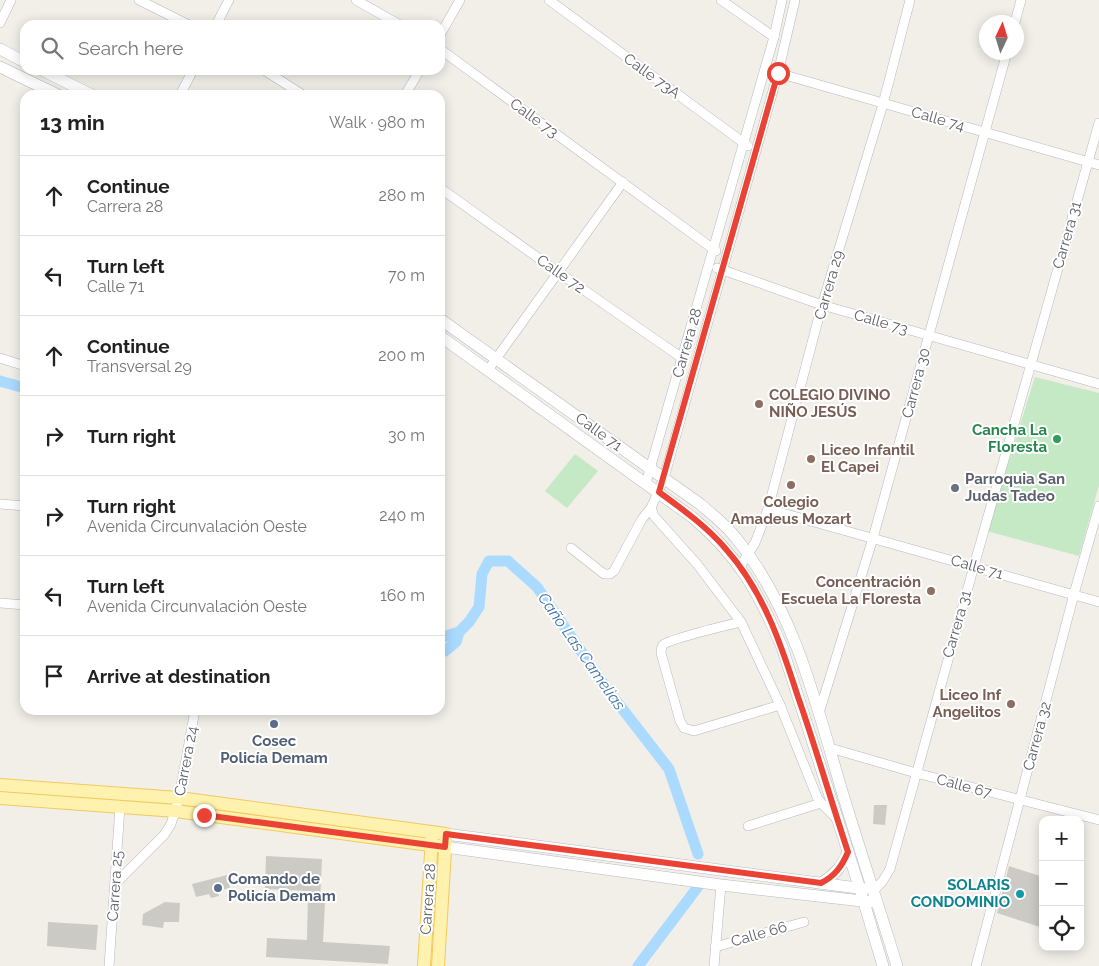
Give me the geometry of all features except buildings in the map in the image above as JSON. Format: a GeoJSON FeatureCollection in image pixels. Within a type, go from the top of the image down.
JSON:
{"type":"FeatureCollection","features":[{"type":"Feature","properties":{"kind":"main road"},"geometry":{"type":"LineString","coordinates":[[0,49],[20,59]]}},
{"type":"Feature","properties":{"kind":"main road"},"geometry":{"type":"LineString","coordinates":[[0,67],[48,90]]}},
{"type":"Feature","properties":{"kind":"main road"},"geometry":{"type":"LineString","coordinates":[[52,75],[82,90]]}},
{"type":"Feature","properties":{"kind":"main road","name":"Calle 71"},"geometry":{"type":"LineString","coordinates":[[445,323],[664,478],[720,521],[736,537],[749,555],[780,609],[794,642],[819,713],[898,966]]}},
{"type":"Feature","properties":{"kind":"main road","name":"Calle 71"},"geometry":{"type":"LineString","coordinates":[[445,340],[659,492],[710,532],[740,567],[768,615],[782,647],[864,901],[883,966]]}},
{"type":"Feature","properties":{"kind":"main road"},"geometry":{"type":"LineString","coordinates":[[0,785],[179,798],[874,890]]}},
{"type":"Feature","properties":{"kind":"main road"},"geometry":{"type":"LineString","coordinates":[[0,798],[176,811],[722,885],[878,902]]}},
{"type":"Feature","properties":{"kind":"main road","name":"Carrera 28"},"geometry":{"type":"LineString","coordinates":[[432,832],[438,846],[438,966]]}},
{"type":"Feature","properties":{"kind":"main road","name":"Carrera 28"},"geometry":{"type":"LineString","coordinates":[[424,966],[438,846],[446,834]]}},
{"type":"Feature","properties":{"kind":"main road"},"geometry":{"type":"LineString","coordinates":[[821,883],[835,874],[848,852]]}},
{"type":"Feature","properties":{"kind":"street"},"geometry":{"type":"LineString","coordinates":[[0,23],[11,0]]}},
{"type":"Feature","properties":{"kind":"street"},"geometry":{"type":"LineString","coordinates":[[139,0],[179,20]]}},
{"type":"Feature","properties":{"kind":"street"},"geometry":{"type":"LineString","coordinates":[[219,20],[229,0]]}},
{"type":"Feature","properties":{"kind":"street"},"geometry":{"type":"LineString","coordinates":[[356,0],[391,20]]}},
{"type":"Feature","properties":{"kind":"street"},"geometry":{"type":"LineString","coordinates":[[445,26],[460,0]]}},
{"type":"Feature","properties":{"kind":"street","name":"Calle 73A"},"geometry":{"type":"LineString","coordinates":[[549,0],[756,150]]}},
{"type":"Feature","properties":{"kind":"street"},"geometry":{"type":"LineString","coordinates":[[721,0],[774,37]]}},
{"type":"Feature","properties":{"kind":"street","name":"Carrera 28"},"geometry":{"type":"LineString","coordinates":[[646,483],[774,37],[782,0]]}},
{"type":"Feature","properties":{"kind":"street","name":"Carrera 28"},"geometry":{"type":"LineString","coordinates":[[571,548],[604,574],[610,574],[614,571],[659,492],[778,73],[795,0]]}},
{"type":"Feature","properties":{"kind":"street","name":"Carrera 29"},"geometry":{"type":"LineString","coordinates":[[740,567],[755,543],[768,509],[822,305],[883,104],[910,0]]}},
{"type":"Feature","properties":{"kind":"street"},"geometry":{"type":"LineString","coordinates":[[1017,15],[1021,0]]}},
{"type":"Feature","properties":{"kind":"street","name":"Calle 73"},"geometry":{"type":"LineString","coordinates":[[445,53],[713,250],[726,256]]}},
{"type":"Feature","properties":{"kind":"street","name":"Carrera 30"},"geometry":{"type":"LineString","coordinates":[[819,713],[873,538],[1005,60]]}},
{"type":"Feature","properties":{"kind":"street","name":"Calle 74"},"geometry":{"type":"LineString","coordinates":[[778,73],[1099,165]]}},
{"type":"Feature","properties":{"kind":"street"},"geometry":{"type":"LineString","coordinates":[[183,90],[190,75]]}},
{"type":"Feature","properties":{"kind":"street"},"geometry":{"type":"LineString","coordinates":[[272,75],[295,90]]}},
{"type":"Feature","properties":{"kind":"street"},"geometry":{"type":"LineString","coordinates":[[408,90],[417,75]]}},
{"type":"Feature","properties":{"kind":"street","name":"Carrera 31"},"geometry":{"type":"LineString","coordinates":[[874,890],[882,882],[890,869],[1099,124]]}},
{"type":"Feature","properties":{"kind":"street"},"geometry":{"type":"LineString","coordinates":[[488,370],[623,182]]}},
{"type":"Feature","properties":{"kind":"street","name":"Calle 72"},"geometry":{"type":"LineString","coordinates":[[445,192],[682,358]]}},
{"type":"Feature","properties":{"kind":"street","name":"Calle 73"},"geometry":{"type":"LineString","coordinates":[[709,264],[822,305],[1099,384]]}},
{"type":"Feature","properties":{"kind":"street"},"geometry":{"type":"LineString","coordinates":[[0,358],[20,364]]}},
{"type":"Feature","properties":{"kind":"street"},"geometry":{"type":"LineString","coordinates":[[0,504],[20,506]]}},
{"type":"Feature","properties":{"kind":"street","name":"Carrera 32"},"geometry":{"type":"LineString","coordinates":[[976,966],[1099,506]]}},
{"type":"Feature","properties":{"kind":"street"},"geometry":{"type":"LineString","coordinates":[[651,508],[654,516],[697,564],[741,622],[780,705],[821,803],[837,819]]}},
{"type":"Feature","properties":{"kind":"street","name":"Calle 71"},"geometry":{"type":"LineString","coordinates":[[768,509],[1099,602]]}},
{"type":"Feature","properties":{"kind":"street"},"geometry":{"type":"LineString","coordinates":[[0,603],[20,605]]}},
{"type":"Feature","properties":{"kind":"street"},"geometry":{"type":"LineString","coordinates":[[741,622],[680,639],[665,644],[662,648],[661,653],[680,721],[684,728],[694,731],[780,705]]}},
{"type":"Feature","properties":{"kind":"street","name":"Carrera 24"},"geometry":{"type":"LineString","coordinates":[[115,884],[164,835],[171,824],[179,798],[194,715]]}},
{"type":"Feature","properties":{"kind":"street","name":"Calle 67"},"geometry":{"type":"LineString","coordinates":[[830,748],[916,773],[1099,820]]}},
{"type":"Feature","properties":{"kind":"street"},"geometry":{"type":"LineString","coordinates":[[748,826],[821,803]]}},
{"type":"Feature","properties":{"kind":"street","name":"Carrera 25"},"geometry":{"type":"LineString","coordinates":[[109,966],[120,807]]}},
{"type":"Feature","properties":{"kind":"street"},"geometry":{"type":"LineString","coordinates":[[714,966],[722,885]]}},
{"type":"Feature","properties":{"kind":"street","name":"Calle 66"},"geometry":{"type":"LineString","coordinates":[[715,947],[804,922]]}},
{"type":"Feature","properties":{"kind":"green space","name":"Cancha La Floresta"},"geometry":{"type":"Polygon","coordinates":[[[1035,377],[1099,393],[1099,485],[1079,556],[987,531],[1035,377]]]}},
{"type":"Feature","properties":{"kind":"green space"},"geometry":{"type":"Polygon","coordinates":[[[575,454],[598,471],[567,508],[545,491],[575,454]]]}},
{"type":"Feature","properties":{"kind":"waterway","name":"Caño Las Camelias"},"geometry":{"type":"LineString","coordinates":[[0,381],[20,387]]}},
{"type":"Feature","properties":{"kind":"waterway","name":"Caño Las Camelias"},"geometry":{"type":"LineString","coordinates":[[445,636],[459,632],[469,622],[479,607],[482,574],[489,561],[508,561],[537,587],[607,689],[669,769],[698,854]]}},
{"type":"Feature","properties":{"kind":"waterway"},"geometry":{"type":"LineString","coordinates":[[445,651],[456,642],[459,632]]}},
{"type":"Feature","properties":{"kind":"waterway","name":"Caño Las Camelias"},"geometry":{"type":"LineString","coordinates":[[638,966],[697,888]]}},
{"type":"Feature","properties":{"kind":"place","name":"COLEGIO DIVINO NIÑO JESÚS"},"geometry":{"type":"Point","coordinates":[759,404]}},
{"type":"Feature","properties":{"kind":"place","name":"Cancha La Floresta"},"geometry":{"type":"Point","coordinates":[1057,439]}},
{"type":"Feature","properties":{"kind":"place","name":"Liceo Infantil El Capei"},"geometry":{"type":"Point","coordinates":[811,459]}},
{"type":"Feature","properties":{"kind":"place","name":"Colegio Amadeus Mozart"},"geometry":{"type":"Point","coordinates":[791,485]}},
{"type":"Feature","properties":{"kind":"place","name":"Parroquia San Judas Tadeo"},"geometry":{"type":"Point","coordinates":[955,488]}},
{"type":"Feature","properties":{"kind":"place","name":"Concentración Escuela La Floresta"},"geometry":{"type":"Point","coordinates":[931,591]}},
{"type":"Feature","properties":{"kind":"place","name":"Liceo Inf Angelitos"},"geometry":{"type":"Point","coordinates":[1011,704]}},
{"type":"Feature","properties":{"kind":"place","name":"Cosec Policía Demam"},"geometry":{"type":"Point","coordinates":[274,724]}},
{"type":"Feature","properties":{"kind":"place","name":"Comando de Policía Demam"},"geometry":{"type":"Point","coordinates":[218,888]}},
{"type":"Feature","properties":{"kind":"place","name":"SOLARIS CONDOMINIO"},"geometry":{"type":"Point","coordinates":[1020,894]}},
{"type":"Feature","properties":{"kind":"route"},"geometry":{"type":"LineString","coordinates":[[204,815],[445,847],[446,834],[821,883],[835,874],[840,868],[848,852],[782,647],[768,615],[752,585],[726,548],[710,532],[659,492],[778,73]]}}]}
